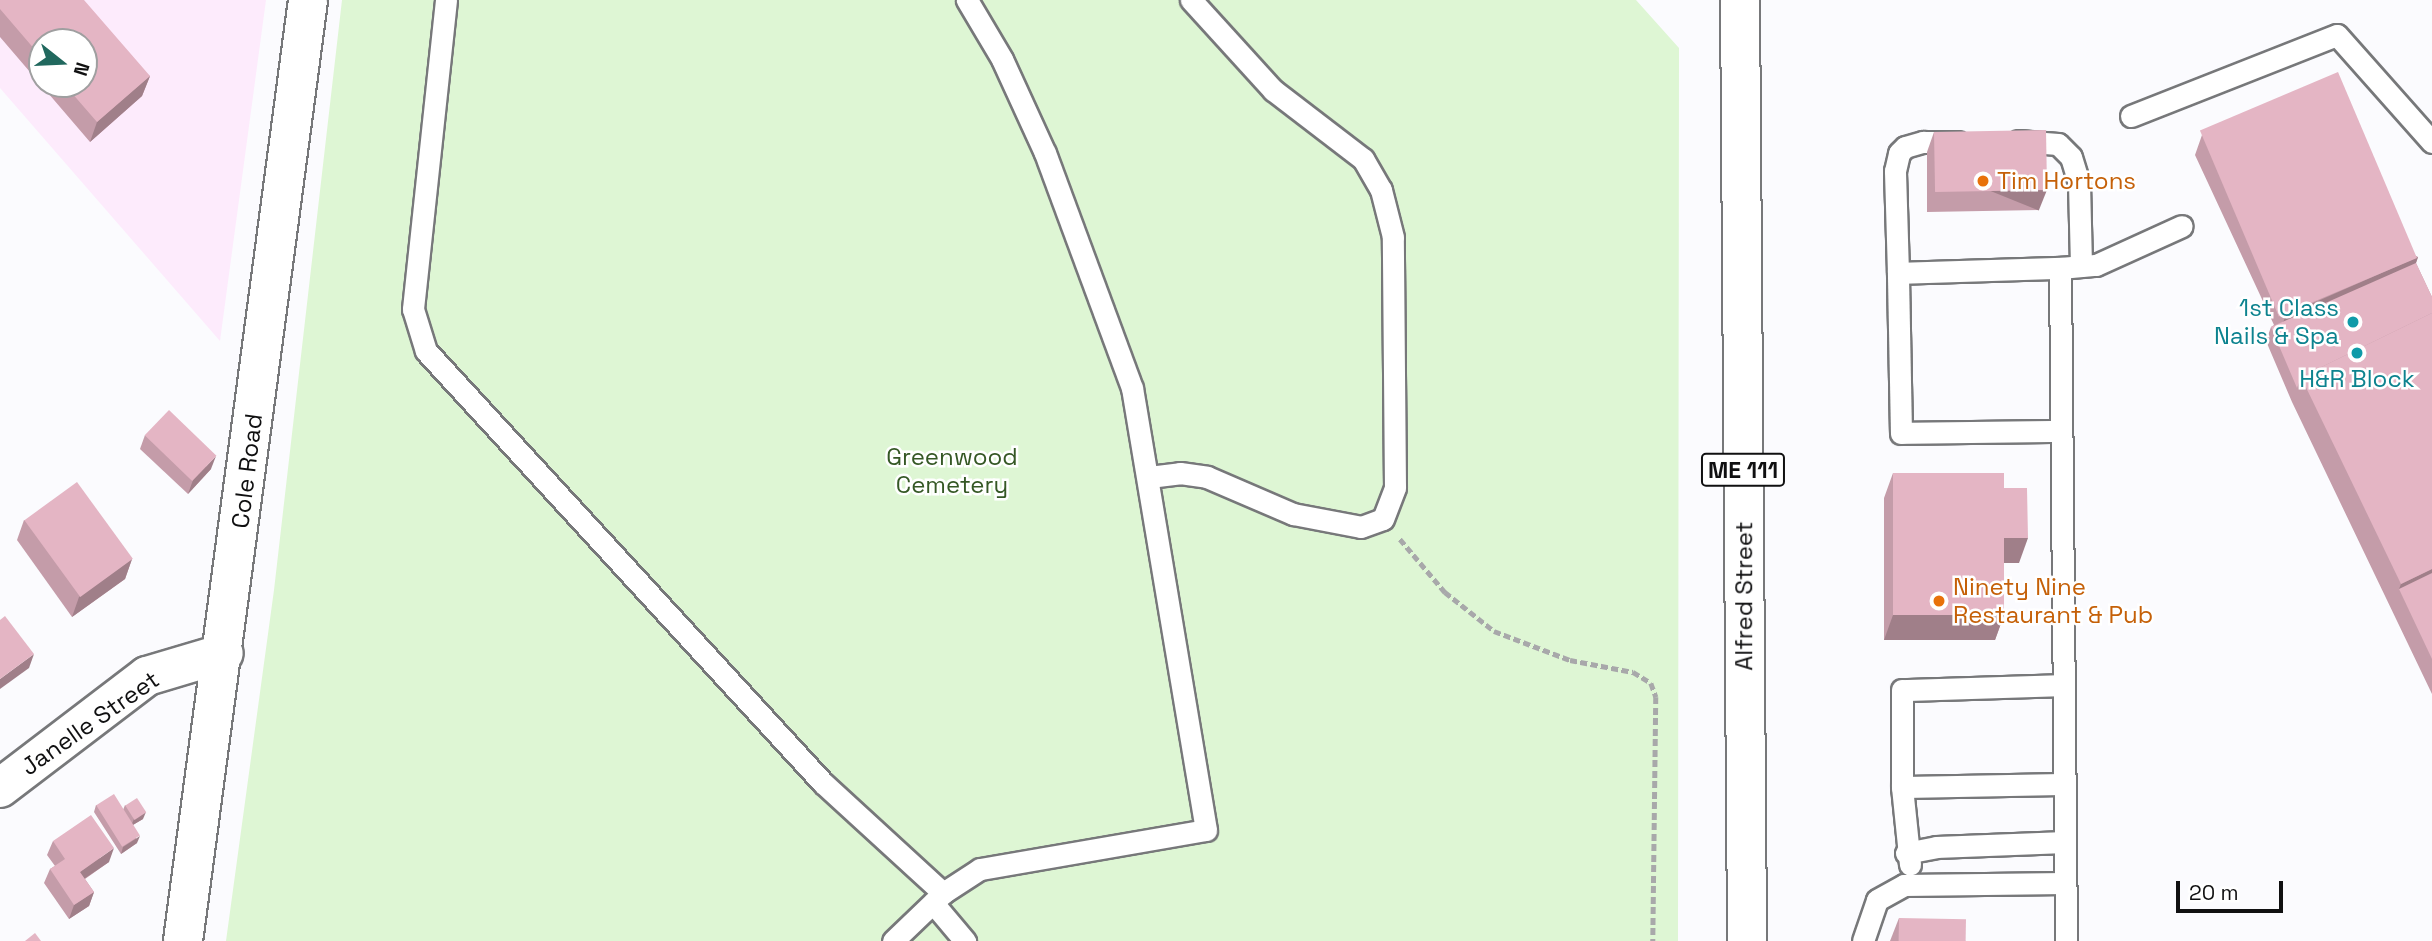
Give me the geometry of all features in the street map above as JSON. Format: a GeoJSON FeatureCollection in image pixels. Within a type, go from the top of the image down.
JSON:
{"type":"FeatureCollection","features":[{"type":"Feature","properties":{"kind":"street","name":"Cole Road"},"geometry":{"type":"LineString","coordinates":[[183,941],[224,653],[308,0]]}},
{"type":"Feature","properties":{"kind":"street","name":"Alfred Street"},"geometry":{"type":"LineString","coordinates":[[1740,0],[1747,941]]}},
{"type":"Feature","properties":{"kind":"street","name":"Janelle Street"},"geometry":{"type":"LineString","coordinates":[[0,788],[147,676],[224,653]]}},
{"type":"Feature","properties":{"kind":"lane"},"geometry":{"type":"LineString","coordinates":[[446,0],[412,309],[426,351],[823,783],[938,898],[965,941]]}},
{"type":"Feature","properties":{"kind":"lane"},"geometry":{"type":"LineString","coordinates":[[893,941],[938,898],[972,873],[997,864],[1206,830],[1132,388],[1045,153],[1002,59],[967,0]]}},
{"type":"Feature","properties":{"kind":"lane"},"geometry":{"type":"LineString","coordinates":[[1149,477],[1181,473],[1207,477],[1312,519],[1361,527],[1383,519],[1395,487],[1393,237],[1389,210],[1363,159],[1273,90],[1191,0]]}},
{"type":"Feature","properties":{"kind":"lane"},"geometry":{"type":"LineString","coordinates":[[2131,116],[2337,35],[2432,142]]}},
{"type":"Feature","properties":{"kind":"lane"},"geometry":{"type":"LineString","coordinates":[[2060,431],[1901,433],[1895,171],[1899,153],[1905,147],[1923,142],[2046,141],[2058,144],[2071,157],[2078,183],[2060,431],[2066,941]]}},
{"type":"Feature","properties":{"kind":"lane"},"geometry":{"type":"LineString","coordinates":[[1898,273],[2096,265],[2182,226]]}},
{"type":"Feature","properties":{"kind":"lane"},"geometry":{"type":"LineString","coordinates":[[1910,885],[1902,788],[1902,690],[2063,685]]}},
{"type":"Feature","properties":{"kind":"lane"},"geometry":{"type":"LineString","coordinates":[[1902,788],[2064,785]]}},
{"type":"Feature","properties":{"kind":"lane"},"geometry":{"type":"LineString","coordinates":[[1906,853],[1936,847],[2065,842]]}},
{"type":"Feature","properties":{"kind":"lane"},"geometry":{"type":"LineString","coordinates":[[1863,941],[1877,900],[1910,885],[2065,883]]}},
{"type":"Feature","properties":{"kind":"lane"},"geometry":{"type":"LineString","coordinates":[[1876,941],[1881,913],[1910,885]]}},
{"type":"Feature","properties":{"kind":"path"},"geometry":{"type":"LineString","coordinates":[[1383,519],[1445,592],[1494,631],[1570,660],[1633,672],[1651,683],[1656,697],[1653,941]]}},
{"type":"Feature","properties":{"kind":"shaded area"},"geometry":{"type":"Polygon","coordinates":[[[0,0],[266,0],[220,341],[0,88],[0,0]]]}},
{"type":"Feature","properties":{"kind":"green space","name":"Greenwood Cemetery"},"geometry":{"type":"Polygon","coordinates":[[[342,0],[1636,0],[1679,48],[1678,941],[226,941],[274,590],[342,0]]]}},
{"type":"Feature","properties":{"kind":"building"},"geometry":{"type":"Polygon","coordinates":[[[0,0],[84,0],[150,76],[97,122],[76,98],[98,98],[98,28],[28,28],[28,42],[0,9],[0,0]]]}},
{"type":"Feature","properties":{"kind":"building"},"geometry":{"type":"Polygon","coordinates":[[[2338,72],[2417,258],[2279,317],[2200,131],[2338,72]]]}},
{"type":"Feature","properties":{"kind":"building","name":"Tim Hortons"},"geometry":{"type":"Polygon","coordinates":[[[2046,130],[2047,190],[1935,192],[1934,132],[2046,130]]]}},
{"type":"Feature","properties":{"kind":"building"},"geometry":{"type":"Polygon","coordinates":[[[2416,263],[2432,297],[2432,313],[2301,377],[2297,388],[2271,327],[2416,263]]]}},
{"type":"Feature","properties":{"kind":"building"},"geometry":{"type":"Polygon","coordinates":[[[2432,313],[2432,569],[2401,584],[2301,377],[2432,313]]]}},
{"type":"Feature","properties":{"kind":"building"},"geometry":{"type":"Polygon","coordinates":[[[169,410],[216,456],[192,481],[145,435],[169,410]]]}},
{"type":"Feature","properties":{"kind":"building","name":"Ninety Nine Restaurant & Pub"},"geometry":{"type":"Polygon","coordinates":[[[1893,473],[2004,473],[2004,488],[2027,488],[2028,538],[2004,538],[2004,615],[1893,615],[1893,473]]]}},
{"type":"Feature","properties":{"kind":"building"},"geometry":{"type":"Polygon","coordinates":[[[77,482],[133,559],[80,597],[24,520],[77,482]]]}},
{"type":"Feature","properties":{"kind":"building"},"geometry":{"type":"Polygon","coordinates":[[[2432,573],[2432,659],[2399,589],[2432,573]]]}},
{"type":"Feature","properties":{"kind":"building"},"geometry":{"type":"Polygon","coordinates":[[[5,616],[34,654],[0,679],[0,620],[5,616]]]}},
{"type":"Feature","properties":{"kind":"building"},"geometry":{"type":"Polygon","coordinates":[[[114,794],[140,836],[122,847],[96,805],[114,794]]]}},
{"type":"Feature","properties":{"kind":"building"},"geometry":{"type":"Polygon","coordinates":[[[137,798],[146,812],[135,820],[125,806],[137,798]]]}},
{"type":"Feature","properties":{"kind":"building"},"geometry":{"type":"Polygon","coordinates":[[[91,815],[114,848],[80,872],[94,892],[74,905],[50,869],[65,859],[53,841],[91,815]]]}},
{"type":"Feature","properties":{"kind":"building"},"geometry":{"type":"Polygon","coordinates":[[[1899,918],[1966,919],[1966,941],[1899,941],[1899,918]]]}},
{"type":"Feature","properties":{"kind":"building"},"geometry":{"type":"Polygon","coordinates":[[[35,933],[41,941],[25,941],[35,933]]]}},
{"type":"Feature","properties":{"kind":"place","name":"Tim Hortons"},"geometry":{"type":"Point","coordinates":[1983,181]}},
{"type":"Feature","properties":{"kind":"place","name":"1st Class Nails & Spa"},"geometry":{"type":"Point","coordinates":[2353,322]}},
{"type":"Feature","properties":{"kind":"place","name":"H&R Block"},"geometry":{"type":"Point","coordinates":[2357,353]}},
{"type":"Feature","properties":{"kind":"place","name":"Ninety Nine Restaurant & Pub"},"geometry":{"type":"Point","coordinates":[1939,601]}}]}
